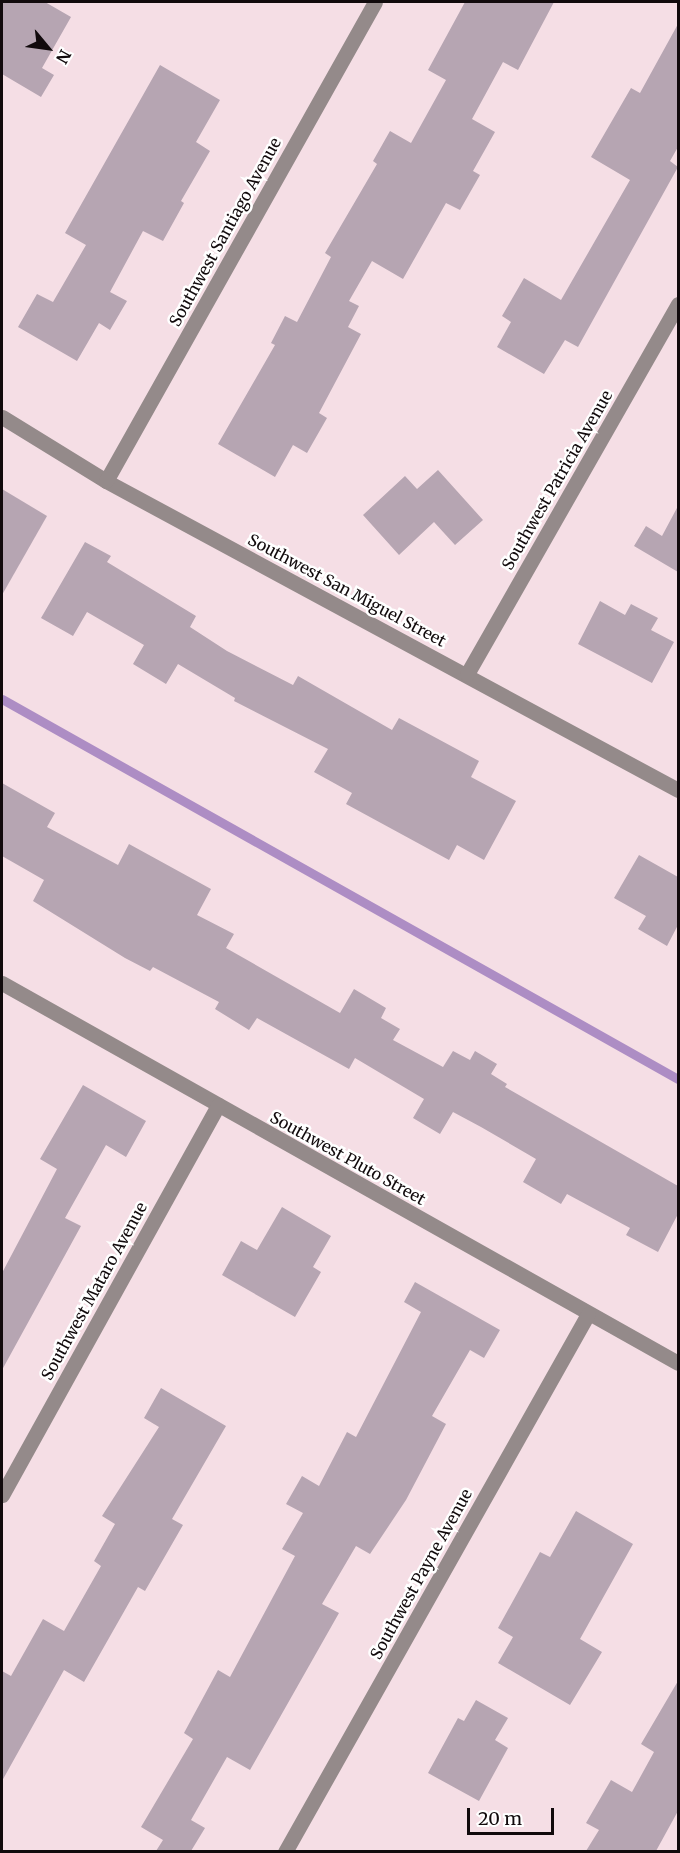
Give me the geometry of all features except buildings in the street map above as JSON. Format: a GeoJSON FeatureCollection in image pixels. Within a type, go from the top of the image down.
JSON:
{"type":"FeatureCollection","features":[{"type":"Feature","properties":{"kind":"street","name":"Southwest Santiago Avenue"},"geometry":{"type":"LineString","coordinates":[[106,481],[375,2]]}},
{"type":"Feature","properties":{"kind":"street","name":"Southwest Patricia Avenue"},"geometry":{"type":"LineString","coordinates":[[467,674],[678,304]]}},
{"type":"Feature","properties":{"kind":"street","name":"Southwest San Miguel Street"},"geometry":{"type":"LineString","coordinates":[[2,417],[106,481],[678,790]]}},
{"type":"Feature","properties":{"kind":"street","name":"Southwest Pluto Street"},"geometry":{"type":"LineString","coordinates":[[2,983],[678,1363]]}},
{"type":"Feature","properties":{"kind":"street","name":"Southwest Mataro Avenue"},"geometry":{"type":"LineString","coordinates":[[2,1496],[218,1105]]}},
{"type":"Feature","properties":{"kind":"street","name":"Southwest Payne Avenue"},"geometry":{"type":"LineString","coordinates":[[285,1851],[588,1314]]}},
{"type":"Feature","properties":{"kind":"waterway"},"geometry":{"type":"LineString","coordinates":[[2,699],[678,1079]]}}]}
